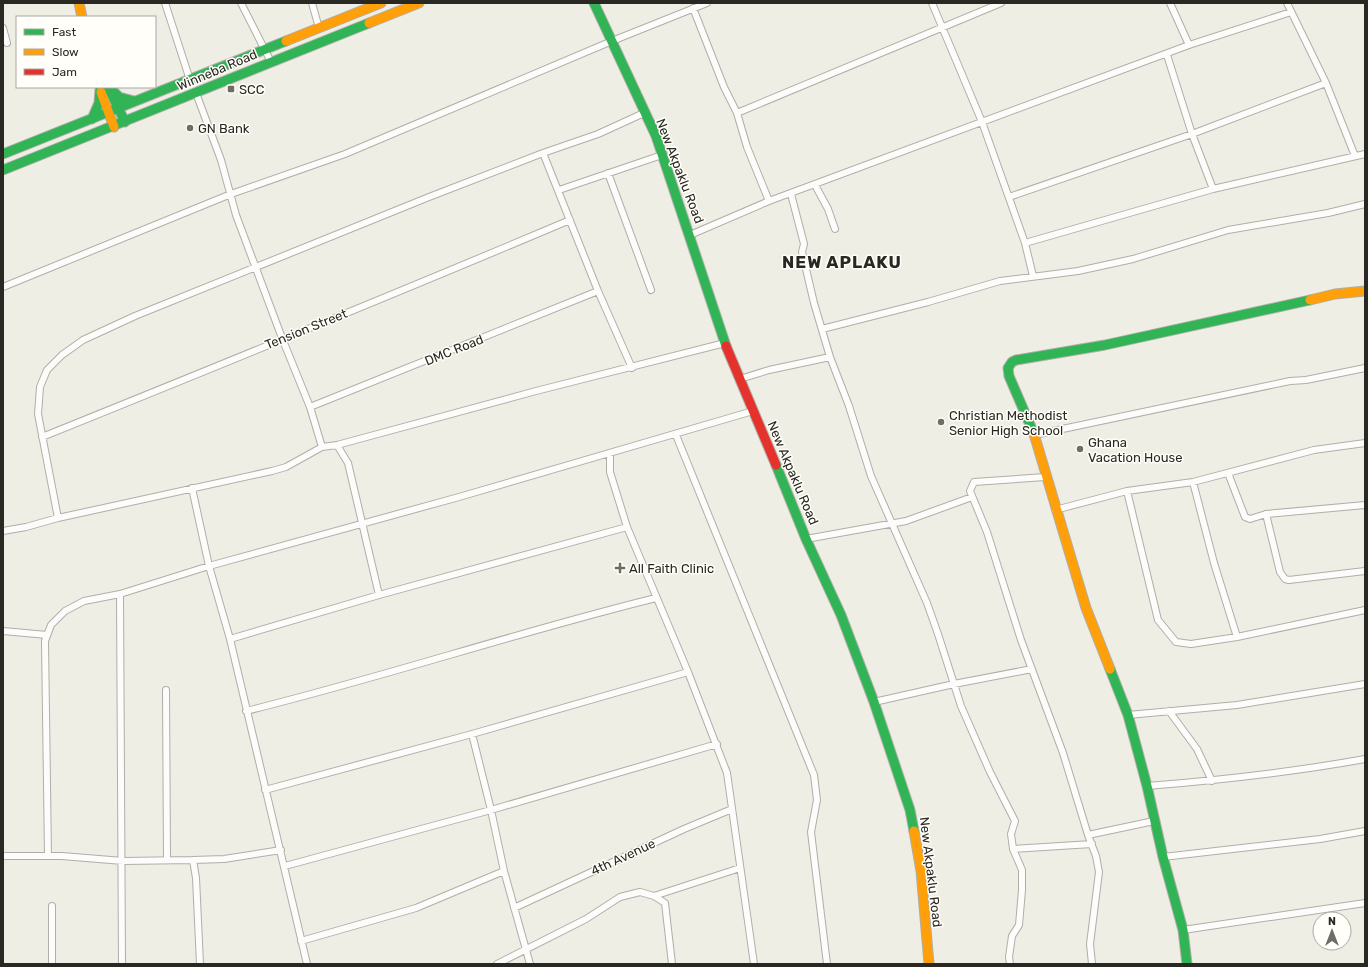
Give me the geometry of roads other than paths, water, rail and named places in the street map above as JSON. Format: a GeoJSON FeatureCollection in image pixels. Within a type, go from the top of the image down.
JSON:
{"type":"FeatureCollection","features":[{"type":"Feature","properties":{"kind":"main road"},"geometry":{"type":"LineString","coordinates":[[79,3],[82,16]]}},
{"type":"Feature","properties":{"kind":"main road","name":"Winneba Road"},"geometry":{"type":"LineString","coordinates":[[3,154],[381,3]]}},
{"type":"Feature","properties":{"kind":"main road","name":"Winneba Road"},"geometry":{"type":"LineString","coordinates":[[3,170],[419,3]]}},
{"type":"Feature","properties":{"kind":"main road","name":"New Akpaklu Road"},"geometry":{"type":"LineString","coordinates":[[594,3],[656,136],[725,343],[806,539],[834,597],[874,702],[910,810],[921,872],[929,964]]}},
{"type":"Feature","properties":{"kind":"main road"},"geometry":{"type":"LineString","coordinates":[[104,88],[108,112],[114,126]]}},
{"type":"Feature","properties":{"kind":"main road"},"geometry":{"type":"LineString","coordinates":[[92,119],[99,104],[104,88]]}},
{"type":"Feature","properties":{"kind":"main road"},"geometry":{"type":"LineString","coordinates":[[105,88],[125,122]]}},
{"type":"Feature","properties":{"kind":"main road"},"geometry":{"type":"LineString","coordinates":[[106,88],[119,97],[134,101]]}},
{"type":"Feature","properties":{"kind":"main road"},"geometry":{"type":"LineString","coordinates":[[18,148],[23,162]]}},
{"type":"Feature","properties":{"kind":"main road"},"geometry":{"type":"LineString","coordinates":[[1187,964],[1183,930],[1162,857],[1148,786],[1128,715],[1086,608],[1045,477],[1034,435],[1009,376],[1010,365],[1016,360],[1105,345],[1335,294],[1365,291]]}},
{"type":"Feature","properties":{"kind":"street"},"geometry":{"type":"LineString","coordinates":[[165,3],[190,80]]}},
{"type":"Feature","properties":{"kind":"street"},"geometry":{"type":"LineString","coordinates":[[242,3],[271,62]]}},
{"type":"Feature","properties":{"kind":"street"},"geometry":{"type":"LineString","coordinates":[[312,3],[319,28]]}},
{"type":"Feature","properties":{"kind":"street"},"geometry":{"type":"LineString","coordinates":[[3,287],[231,194],[345,154],[612,40],[707,3]]}},
{"type":"Feature","properties":{"kind":"street"},"geometry":{"type":"LineString","coordinates":[[932,3],[982,122],[1026,243],[1033,276]]}},
{"type":"Feature","properties":{"kind":"street"},"geometry":{"type":"LineString","coordinates":[[737,113],[1001,3]]}},
{"type":"Feature","properties":{"kind":"street"},"geometry":{"type":"LineString","coordinates":[[1170,3],[1189,45]]}},
{"type":"Feature","properties":{"kind":"street"},"geometry":{"type":"LineString","coordinates":[[1287,3],[1326,83],[1355,156]]}},
{"type":"Feature","properties":{"kind":"street"},"geometry":{"type":"LineString","coordinates":[[693,8],[724,87],[737,113],[748,147],[769,201]]}},
{"type":"Feature","properties":{"kind":"street"},"geometry":{"type":"LineString","coordinates":[[690,235],[769,201],[1167,55],[1189,45],[1291,12]]}},
{"type":"Feature","properties":{"kind":"street"},"geometry":{"type":"LineString","coordinates":[[3,28],[7,43]]}},
{"type":"Feature","properties":{"kind":"street"},"geometry":{"type":"LineString","coordinates":[[1167,55],[1192,134],[1213,189]]}},
{"type":"Feature","properties":{"kind":"street"},"geometry":{"type":"LineString","coordinates":[[1009,197],[1192,134],[1326,83]]}},
{"type":"Feature","properties":{"kind":"street"},"geometry":{"type":"LineString","coordinates":[[196,93],[221,160],[236,215],[282,338],[310,407],[322,447]]}},
{"type":"Feature","properties":{"kind":"street"},"geometry":{"type":"LineString","coordinates":[[58,518],[38,414],[40,387],[47,370],[62,355],[83,340],[135,316],[256,267],[543,153],[598,134],[644,113]]}},
{"type":"Feature","properties":{"kind":"street"},"geometry":{"type":"LineString","coordinates":[[543,153],[598,291],[632,368]]}},
{"type":"Feature","properties":{"kind":"street"},"geometry":{"type":"LineString","coordinates":[[1026,243],[1213,189],[1365,154]]}},
{"type":"Feature","properties":{"kind":"street"},"geometry":{"type":"LineString","coordinates":[[559,190],[662,155]]}},
{"type":"Feature","properties":{"kind":"street"},"geometry":{"type":"LineString","coordinates":[[608,174],[651,290]]}},
{"type":"Feature","properties":{"kind":"street"},"geometry":{"type":"LineString","coordinates":[[815,185],[828,209],[835,229]]}},
{"type":"Feature","properties":{"kind":"street"},"geometry":{"type":"LineString","coordinates":[[791,194],[804,244],[802,252],[822,329],[830,357],[849,406],[871,476],[927,603],[960,706],[990,772],[1015,821],[1011,834],[1013,849],[1022,870],[1022,890],[1019,925],[1012,936],[1008,957],[1010,964]]}},
{"type":"Feature","properties":{"kind":"street"},"geometry":{"type":"LineString","coordinates":[[822,329],[928,302],[1000,281],[1085,270],[1133,259],[1228,230],[1328,213],[1365,204]]}},
{"type":"Feature","properties":{"kind":"street","name":"Tension Street"},"geometry":{"type":"LineString","coordinates":[[42,437],[185,380],[282,338],[384,298],[570,220]]}},
{"type":"Feature","properties":{"kind":"street","name":"DMC Road"},"geometry":{"type":"LineString","coordinates":[[310,407],[598,291]]}},
{"type":"Feature","properties":{"kind":"street"},"geometry":{"type":"LineString","coordinates":[[3,531],[286,467],[322,447],[337,445],[529,393],[632,368],[725,343]]}},
{"type":"Feature","properties":{"kind":"street"},"geometry":{"type":"LineString","coordinates":[[740,379],[769,370],[830,357]]}},
{"type":"Feature","properties":{"kind":"street"},"geometry":{"type":"LineString","coordinates":[[1034,435],[1365,368]]}},
{"type":"Feature","properties":{"kind":"street"},"geometry":{"type":"LineString","coordinates":[[48,856],[45,641],[51,625],[65,611],[84,601],[120,594],[209,566],[362,525],[676,435],[753,411]]}},
{"type":"Feature","properties":{"kind":"street"},"geometry":{"type":"LineString","coordinates":[[676,435],[814,775],[817,800],[811,832],[827,964]]}},
{"type":"Feature","properties":{"kind":"street"},"geometry":{"type":"LineString","coordinates":[[1055,510],[1127,492],[1193,482],[1314,450],[1365,443]]}},
{"type":"Feature","properties":{"kind":"street"},"geometry":{"type":"LineString","coordinates":[[337,445],[348,463],[379,595]]}},
{"type":"Feature","properties":{"kind":"street"},"geometry":{"type":"LineString","coordinates":[[610,454],[610,472],[627,527],[717,744],[726,773],[754,964]]}},
{"type":"Feature","properties":{"kind":"street"},"geometry":{"type":"LineString","coordinates":[[1228,473],[1245,516],[1250,519],[1266,514],[1365,505]]}},
{"type":"Feature","properties":{"kind":"street"},"geometry":{"type":"LineString","coordinates":[[1045,477],[974,482],[970,492],[988,532],[1012,614],[1063,753],[1092,844],[1099,872],[1090,944],[1092,964]]}},
{"type":"Feature","properties":{"kind":"street"},"geometry":{"type":"LineString","coordinates":[[1193,482],[1214,563],[1237,637]]}},
{"type":"Feature","properties":{"kind":"street"},"geometry":{"type":"LineString","coordinates":[[192,488],[209,566],[230,639],[265,790],[285,866],[301,941],[308,964]]}},
{"type":"Feature","properties":{"kind":"street"},"geometry":{"type":"LineString","coordinates":[[1127,492],[1158,620],[1176,642],[1190,644],[1237,637],[1365,610]]}},
{"type":"Feature","properties":{"kind":"street"},"geometry":{"type":"LineString","coordinates":[[806,539],[892,522],[906,521],[972,497]]}},
{"type":"Feature","properties":{"kind":"street"},"geometry":{"type":"LineString","coordinates":[[1266,514],[1280,572],[1285,579],[1289,580],[1365,570]]}},
{"type":"Feature","properties":{"kind":"street"},"geometry":{"type":"LineString","coordinates":[[230,639],[379,595],[627,527]]}},
{"type":"Feature","properties":{"kind":"street"},"geometry":{"type":"LineString","coordinates":[[120,594],[123,861],[122,964]]}},
{"type":"Feature","properties":{"kind":"street"},"geometry":{"type":"LineString","coordinates":[[246,711],[322,692],[541,628],[656,598]]}},
{"type":"Feature","properties":{"kind":"street"},"geometry":{"type":"LineString","coordinates":[[3,631],[47,635]]}},
{"type":"Feature","properties":{"kind":"street"},"geometry":{"type":"LineString","coordinates":[[874,702],[954,684],[1032,669]]}},
{"type":"Feature","properties":{"kind":"street"},"geometry":{"type":"LineString","coordinates":[[265,790],[472,734],[688,672]]}},
{"type":"Feature","properties":{"kind":"street"},"geometry":{"type":"LineString","coordinates":[[1128,715],[1237,705],[1365,684]]}},
{"type":"Feature","properties":{"kind":"street"},"geometry":{"type":"LineString","coordinates":[[166,690],[167,859]]}},
{"type":"Feature","properties":{"kind":"street"},"geometry":{"type":"LineString","coordinates":[[1169,711],[1197,749],[1212,781]]}},
{"type":"Feature","properties":{"kind":"street"},"geometry":{"type":"LineString","coordinates":[[472,734],[491,810],[504,871],[530,964]]}},
{"type":"Feature","properties":{"kind":"street"},"geometry":{"type":"LineString","coordinates":[[285,866],[491,810],[717,744]]}},
{"type":"Feature","properties":{"kind":"street"},"geometry":{"type":"LineString","coordinates":[[1148,786],[1212,781],[1311,768],[1365,759]]}},
{"type":"Feature","properties":{"kind":"street","name":"4th Avenue"},"geometry":{"type":"LineString","coordinates":[[514,908],[684,828],[732,809]]}},
{"type":"Feature","properties":{"kind":"street"},"geometry":{"type":"LineString","coordinates":[[1088,835],[1154,822]]}},
{"type":"Feature","properties":{"kind":"street"},"geometry":{"type":"LineString","coordinates":[[1162,857],[1320,839],[1365,830]]}},
{"type":"Feature","properties":{"kind":"street"},"geometry":{"type":"LineString","coordinates":[[1013,849],[1092,844]]}},
{"type":"Feature","properties":{"kind":"street"},"geometry":{"type":"LineString","coordinates":[[3,856],[48,856],[123,861],[167,859],[193,860],[229,858],[281,850]]}},
{"type":"Feature","properties":{"kind":"street"},"geometry":{"type":"LineString","coordinates":[[193,860],[196,878],[200,964]]}},
{"type":"Feature","properties":{"kind":"street"},"geometry":{"type":"LineString","coordinates":[[654,896],[740,868]]}},
{"type":"Feature","properties":{"kind":"street"},"geometry":{"type":"LineString","coordinates":[[301,941],[416,908],[504,871]]}},
{"type":"Feature","properties":{"kind":"street"},"geometry":{"type":"LineString","coordinates":[[497,964],[586,919],[620,897],[640,892],[654,896],[665,903],[672,964]]}},
{"type":"Feature","properties":{"kind":"street"},"geometry":{"type":"LineString","coordinates":[[1183,930],[1365,903]]}},
{"type":"Feature","properties":{"kind":"street"},"geometry":{"type":"LineString","coordinates":[[52,906],[52,964]]}},
{"type":"Feature","properties":{"kind":"place","name":"SCC"},"geometry":{"type":"Point","coordinates":[231,89]}},
{"type":"Feature","properties":{"kind":"place","name":"GN Bank"},"geometry":{"type":"Point","coordinates":[190,128]}},
{"type":"Feature","properties":{"kind":"place","name":"Christian Methodist Senior High School"},"geometry":{"type":"Point","coordinates":[941,422]}},
{"type":"Feature","properties":{"kind":"place","name":"Ghana Vacation House"},"geometry":{"type":"Point","coordinates":[1080,449]}},
{"type":"Feature","properties":{"kind":"place","name":"All Faith Clinic"},"geometry":{"type":"Point","coordinates":[620,568]}},
{"type":"Feature","properties":{"kind":"district","name":"NEW APLAKU"},"geometry":{"type":"Point","coordinates":[842,262]}}]}
